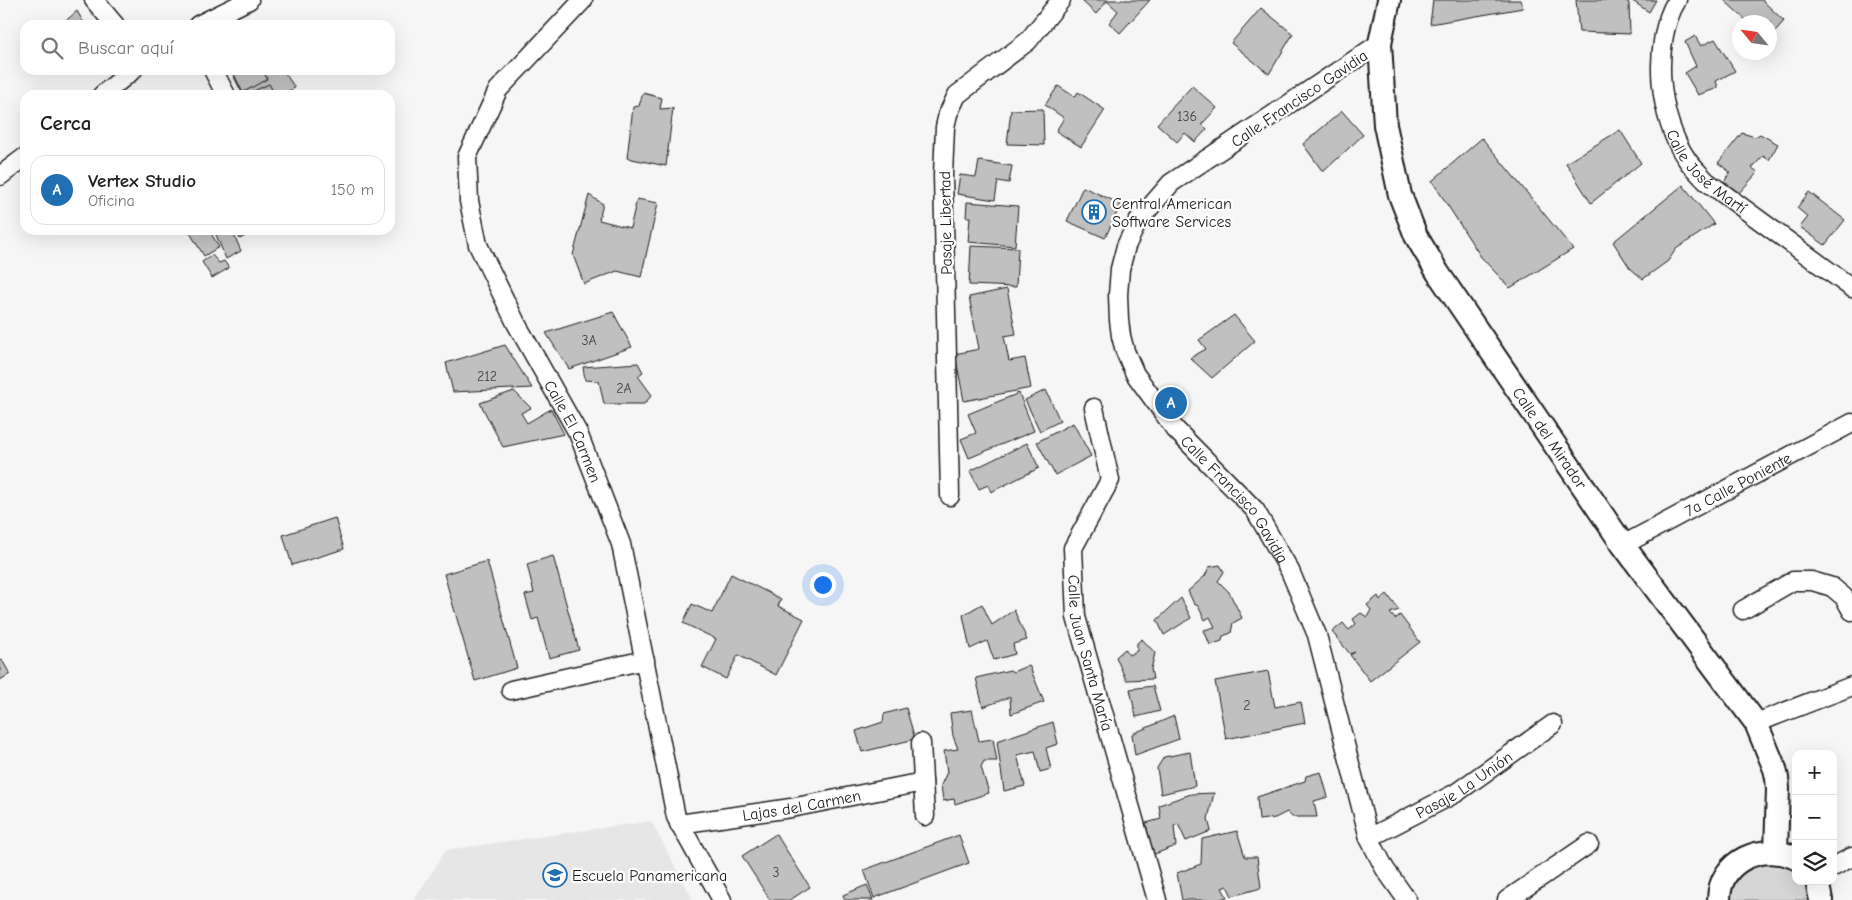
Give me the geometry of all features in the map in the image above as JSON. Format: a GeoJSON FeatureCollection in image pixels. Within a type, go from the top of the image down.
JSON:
{"type":"FeatureCollection","features":[{"type":"Feature","properties":{"kind":"street"},"geometry":{"type":"LineString","coordinates":[[94,0],[111,20]]}},
{"type":"Feature","properties":{"kind":"street"},"geometry":{"type":"LineString","coordinates":[[208,20],[250,0]]}},
{"type":"Feature","properties":{"kind":"street","name":"Calle El Carmen"},"geometry":{"type":"LineString","coordinates":[[583,0],[498,90],[467,157],[469,201],[478,245],[520,331],[578,433],[621,544],[679,824],[722,900]]}},
{"type":"Feature","properties":{"kind":"street","name":"Pasaje Libertad"},"geometry":{"type":"LineString","coordinates":[[950,496],[944,175],[945,127],[948,114],[957,95],[1028,42],[1061,0]]}},
{"type":"Feature","properties":{"kind":"street","name":"Calle del Mirador"},"geometry":{"type":"LineString","coordinates":[[1389,0],[1380,44],[1385,125],[1400,195],[1416,236],[1438,273],[1623,545],[1756,723],[1775,769],[1786,854]]}},
{"type":"Feature","properties":{"kind":"street","name":"Calle José Martí"},"geometry":{"type":"LineString","coordinates":[[1678,0],[1670,13],[1663,44],[1660,75],[1665,105],[1674,134],[1687,160],[1706,181],[1852,288]]}},
{"type":"Feature","properties":{"kind":"street","name":"Calle Francisco Gavidia"},"geometry":{"type":"LineString","coordinates":[[1380,44],[1171,183],[1138,222],[1126,246],[1120,269],[1118,295],[1119,320],[1124,350],[1135,374],[1174,429],[1255,510],[1290,571],[1316,635],[1369,838],[1385,869],[1408,900]]}},
{"type":"Feature","properties":{"kind":"street"},"geometry":{"type":"LineString","coordinates":[[108,90],[127,75]]}},
{"type":"Feature","properties":{"kind":"street"},"geometry":{"type":"LineString","coordinates":[[216,75],[223,90]]}},
{"type":"Feature","properties":{"kind":"street"},"geometry":{"type":"LineString","coordinates":[[0,176],[20,160]]}},
{"type":"Feature","properties":{"kind":"street","name":"Calle Juan Santa María"},"geometry":{"type":"LineString","coordinates":[[1094,408],[1110,480],[1073,548],[1076,617],[1157,900]]}},
{"type":"Feature","properties":{"kind":"street","name":"7a Calle Poniente"},"geometry":{"type":"LineString","coordinates":[[1623,545],[1852,423]]}},
{"type":"Feature","properties":{"kind":"street"},"geometry":{"type":"LineString","coordinates":[[1743,610],[1793,582],[1812,581],[1832,587],[1844,597],[1852,611]]}},
{"type":"Feature","properties":{"kind":"street"},"geometry":{"type":"LineString","coordinates":[[511,690],[645,660]]}},
{"type":"Feature","properties":{"kind":"street"},"geometry":{"type":"LineString","coordinates":[[1756,723],[1852,686]]}},
{"type":"Feature","properties":{"kind":"street","name":"Pasaje La Unión"},"geometry":{"type":"LineString","coordinates":[[1369,838],[1456,793],[1553,724]]}},
{"type":"Feature","properties":{"kind":"street"},"geometry":{"type":"LineString","coordinates":[[921,743],[925,816]]}},
{"type":"Feature","properties":{"kind":"street","name":"Lajas del Carmen"},"geometry":{"type":"LineString","coordinates":[[679,824],[791,808],[923,782]]}},
{"type":"Feature","properties":{"kind":"street"},"geometry":{"type":"LineString","coordinates":[[1507,900],[1588,844]]}},
{"type":"Feature","properties":{"kind":"street"},"geometry":{"type":"LineString","coordinates":[[1720,900],[1724,880],[1733,867],[1745,857],[1760,852],[1786,854]]}},
{"type":"Feature","properties":{"kind":"street"},"geometry":{"type":"LineString","coordinates":[[1837,865],[1852,857]]}},
{"type":"Feature","properties":{"kind":"street"},"geometry":{"type":"LineString","coordinates":[[1817,885],[1821,900]]}},
{"type":"Feature","properties":{"kind":"shaded area","name":"Escuela Panamericana"},"geometry":{"type":"Polygon","coordinates":[[[651,821],[693,900],[414,900],[446,850],[651,821]]]}},
{"type":"Feature","properties":{"kind":"shaded area"},"geometry":{"type":"Polygon","coordinates":[[[1770,861],[1792,869],[1792,885],[1808,885],[1812,900],[1730,900],[1735,885],[1743,873],[1770,861]]]}},
{"type":"Feature","properties":{"kind":"building"},"geometry":{"type":"Polygon","coordinates":[[[1083,0],[1150,0],[1120,33],[1109,23],[1118,11],[1107,1],[1096,14],[1083,0]]]}},
{"type":"Feature","properties":{"kind":"building"},"geometry":{"type":"Polygon","coordinates":[[[1433,0],[1520,0],[1523,8],[1430,24],[1433,0]]]}},
{"type":"Feature","properties":{"kind":"building"},"geometry":{"type":"Polygon","coordinates":[[[1576,0],[1624,0],[1629,3],[1630,34],[1579,32],[1576,0]]]}},
{"type":"Feature","properties":{"kind":"building"},"geometry":{"type":"Polygon","coordinates":[[[1631,0],[1656,0],[1649,12],[1631,0]]]}},
{"type":"Feature","properties":{"kind":"building"},"geometry":{"type":"Polygon","coordinates":[[[1724,0],[1762,0],[1784,21],[1777,29],[1777,15],[1740,15],[1724,0]]]}},
{"type":"Feature","properties":{"kind":"building"},"geometry":{"type":"Polygon","coordinates":[[[1261,8],[1293,34],[1269,74],[1231,43],[1261,8]]]}},
{"type":"Feature","properties":{"kind":"building"},"geometry":{"type":"Polygon","coordinates":[[[77,11],[82,20],[67,20],[77,11]]]}},
{"type":"Feature","properties":{"kind":"building"},"geometry":{"type":"Polygon","coordinates":[[[1695,36],[1701,46],[1715,39],[1735,71],[1716,81],[1718,88],[1698,95],[1685,73],[1696,66],[1685,42],[1695,36]]]}},
{"type":"Feature","properties":{"kind":"building"},"geometry":{"type":"Polygon","coordinates":[[[233,75],[265,75],[267,79],[247,90],[240,90],[233,75]]]}},
{"type":"Feature","properties":{"kind":"building"},"geometry":{"type":"Polygon","coordinates":[[[234,75],[286,75],[295,88],[291,90],[242,90],[234,75]]]}},
{"type":"Feature","properties":{"kind":"building"},"geometry":{"type":"Polygon","coordinates":[[[269,84],[272,90],[256,90],[269,84]]]}},
{"type":"Feature","properties":{"kind":"building"},"geometry":{"type":"Polygon","coordinates":[[[1058,86],[1075,97],[1078,92],[1105,110],[1081,147],[1056,131],[1064,118],[1045,105],[1058,86]]]}},
{"type":"Feature","properties":{"kind":"building"},"geometry":{"type":"Polygon","coordinates":[[[1192,86],[1217,108],[1202,124],[1207,129],[1195,142],[1185,133],[1177,142],[1157,124],[1192,86]]]}},
{"type":"Feature","properties":{"kind":"building"},"geometry":{"type":"Polygon","coordinates":[[[643,93],[662,98],[660,109],[673,108],[666,166],[627,158],[633,107],[639,106],[643,93]]]}},
{"type":"Feature","properties":{"kind":"building"},"geometry":{"type":"Polygon","coordinates":[[[1043,109],[1044,145],[1007,144],[1011,110],[1043,109]]]}},
{"type":"Feature","properties":{"kind":"building"},"geometry":{"type":"Polygon","coordinates":[[[1342,111],[1363,135],[1323,172],[1303,144],[1342,111]]]}},
{"type":"Feature","properties":{"kind":"building"},"geometry":{"type":"Polygon","coordinates":[[[1620,130],[1641,163],[1591,203],[1566,163],[1620,130]]]}},
{"type":"Feature","properties":{"kind":"building"},"geometry":{"type":"Polygon","coordinates":[[[1742,133],[1755,137],[1760,134],[1778,144],[1769,160],[1763,156],[1752,168],[1758,172],[1739,193],[1724,182],[1730,172],[1718,163],[1742,133]]]}},
{"type":"Feature","properties":{"kind":"building"},"geometry":{"type":"Polygon","coordinates":[[[1482,138],[1573,249],[1510,288],[1481,257],[1432,181],[1482,138]]]}},
{"type":"Feature","properties":{"kind":"building"},"geometry":{"type":"Polygon","coordinates":[[[979,161],[1012,166],[1009,183],[998,181],[995,200],[957,194],[960,175],[976,177],[979,161]]]}},
{"type":"Feature","properties":{"kind":"building"},"geometry":{"type":"Polygon","coordinates":[[[1683,185],[1714,224],[1676,249],[1668,261],[1643,279],[1630,268],[1613,242],[1683,185]]]}},
{"type":"Feature","properties":{"kind":"building","name":"Central American Software Services"},"geometry":{"type":"Polygon","coordinates":[[[1083,187],[1121,204],[1105,238],[1067,221],[1083,187]]]}},
{"type":"Feature","properties":{"kind":"building"},"geometry":{"type":"Polygon","coordinates":[[[1809,192],[1845,220],[1825,245],[1800,227],[1808,217],[1797,208],[1809,192]]]}},
{"type":"Feature","properties":{"kind":"building"},"geometry":{"type":"Polygon","coordinates":[[[589,195],[603,204],[599,220],[630,228],[637,199],[658,203],[641,277],[617,271],[584,284],[573,255],[589,195]]]}},
{"type":"Feature","properties":{"kind":"building"},"geometry":{"type":"Polygon","coordinates":[[[967,202],[1018,206],[1015,246],[968,242],[970,217],[966,217],[967,202]]]}},
{"type":"Feature","properties":{"kind":"building"},"geometry":{"type":"Polygon","coordinates":[[[191,235],[212,235],[219,247],[204,256],[191,235]]]}},
{"type":"Feature","properties":{"kind":"building"},"geometry":{"type":"Polygon","coordinates":[[[216,235],[234,235],[241,251],[226,259],[216,235]]]}},
{"type":"Feature","properties":{"kind":"building"},"geometry":{"type":"Polygon","coordinates":[[[238,235],[247,235],[240,239],[238,235]]]}},
{"type":"Feature","properties":{"kind":"building"},"geometry":{"type":"Polygon","coordinates":[[[971,246],[1018,248],[1016,287],[969,285],[971,246]]]}},
{"type":"Feature","properties":{"kind":"building"},"geometry":{"type":"Polygon","coordinates":[[[212,255],[219,263],[224,261],[229,268],[212,278],[202,262],[212,255]]]}},
{"type":"Feature","properties":{"kind":"building"},"geometry":{"type":"Polygon","coordinates":[[[1007,289],[1016,334],[1004,336],[1009,361],[1025,358],[1031,388],[964,401],[955,354],[979,349],[969,297],[1007,289]]]}},
{"type":"Feature","properties":{"kind":"building"},"geometry":{"type":"Polygon","coordinates":[[[613,312],[632,347],[569,369],[546,333],[613,312]]]}},
{"type":"Feature","properties":{"kind":"building"},"geometry":{"type":"Polygon","coordinates":[[[1234,315],[1255,341],[1212,378],[1190,358],[1206,349],[1199,340],[1234,315]]]}},
{"type":"Feature","properties":{"kind":"building"},"geometry":{"type":"Polygon","coordinates":[[[505,345],[532,388],[453,392],[446,363],[505,345]]]}},
{"type":"Feature","properties":{"kind":"building"},"geometry":{"type":"Polygon","coordinates":[[[638,363],[643,372],[638,376],[652,395],[644,404],[604,404],[599,381],[585,380],[583,367],[638,363]]]}},
{"type":"Feature","properties":{"kind":"building"},"geometry":{"type":"Polygon","coordinates":[[[1046,390],[1060,421],[1040,431],[1025,400],[1046,390]]]}},
{"type":"Feature","properties":{"kind":"building"},"geometry":{"type":"Polygon","coordinates":[[[514,391],[531,408],[521,413],[527,423],[551,409],[564,434],[503,447],[480,403],[514,391]]]}},
{"type":"Feature","properties":{"kind":"building"},"geometry":{"type":"Polygon","coordinates":[[[1019,393],[1034,431],[969,458],[961,439],[976,433],[968,414],[1019,393]]]}},
{"type":"Feature","properties":{"kind":"building"},"geometry":{"type":"Polygon","coordinates":[[[1073,423],[1091,456],[1055,475],[1037,442],[1073,423]]]}},
{"type":"Feature","properties":{"kind":"building"},"geometry":{"type":"Polygon","coordinates":[[[1027,443],[1039,468],[991,492],[988,485],[979,489],[970,471],[1027,443]]]}},
{"type":"Feature","properties":{"kind":"building"},"geometry":{"type":"Polygon","coordinates":[[[335,518],[344,549],[292,565],[283,535],[335,518]]]}},
{"type":"Feature","properties":{"kind":"building"},"geometry":{"type":"Polygon","coordinates":[[[553,556],[579,650],[549,658],[538,618],[532,620],[525,595],[534,593],[527,564],[553,556]]]}},
{"type":"Feature","properties":{"kind":"building"},"geometry":{"type":"Polygon","coordinates":[[[487,561],[517,668],[475,681],[444,574],[487,561]]]}},
{"type":"Feature","properties":{"kind":"building"},"geometry":{"type":"Polygon","coordinates":[[[1220,565],[1224,572],[1218,581],[1229,592],[1242,618],[1233,623],[1231,633],[1223,636],[1222,641],[1210,645],[1204,630],[1215,627],[1210,617],[1205,620],[1188,591],[1205,576],[1209,567],[1220,565]]]}},
{"type":"Feature","properties":{"kind":"building"},"geometry":{"type":"Polygon","coordinates":[[[731,574],[781,599],[778,606],[804,619],[776,675],[738,655],[726,679],[702,667],[716,639],[683,623],[692,604],[712,613],[731,574]]]}},
{"type":"Feature","properties":{"kind":"building"},"geometry":{"type":"Polygon","coordinates":[[[1387,594],[1399,610],[1390,613],[1395,619],[1400,615],[1420,642],[1370,681],[1350,655],[1355,652],[1350,654],[1332,632],[1343,623],[1349,630],[1356,624],[1353,619],[1361,613],[1367,617],[1371,610],[1367,605],[1378,596],[1380,600],[1387,594]]]}},
{"type":"Feature","properties":{"kind":"building"},"geometry":{"type":"Polygon","coordinates":[[[1181,598],[1191,618],[1164,635],[1157,620],[1181,598]]]}},
{"type":"Feature","properties":{"kind":"building"},"geometry":{"type":"Polygon","coordinates":[[[982,604],[992,625],[1014,610],[1027,640],[1013,644],[1015,654],[994,660],[987,641],[970,649],[963,615],[982,604]]]}},
{"type":"Feature","properties":{"kind":"building"},"geometry":{"type":"Polygon","coordinates":[[[1142,639],[1155,653],[1151,669],[1153,679],[1126,680],[1116,657],[1125,649],[1129,655],[1137,651],[1137,643],[1142,639]]]}},
{"type":"Feature","properties":{"kind":"building"},"geometry":{"type":"Polygon","coordinates":[[[2,660],[10,674],[0,680],[0,661],[2,660]]]}},
{"type":"Feature","properties":{"kind":"building"},"geometry":{"type":"Polygon","coordinates":[[[1029,665],[1044,702],[1011,714],[1010,697],[983,707],[976,678],[1010,670],[1013,672],[1029,665]]]}},
{"type":"Feature","properties":{"kind":"building"},"geometry":{"type":"Polygon","coordinates":[[[1268,671],[1275,707],[1301,702],[1305,723],[1226,739],[1215,681],[1268,671]]]}},
{"type":"Feature","properties":{"kind":"building"},"geometry":{"type":"Polygon","coordinates":[[[1153,686],[1160,711],[1136,717],[1130,689],[1153,686]]]}},
{"type":"Feature","properties":{"kind":"building"},"geometry":{"type":"Polygon","coordinates":[[[906,708],[915,739],[862,752],[856,731],[883,722],[884,714],[906,708]]]}},
{"type":"Feature","properties":{"kind":"building"},"geometry":{"type":"Polygon","coordinates":[[[972,710],[979,741],[993,739],[997,761],[984,761],[981,767],[989,793],[955,804],[954,799],[943,801],[941,785],[947,772],[944,751],[958,749],[953,736],[950,713],[972,710]]]}},
{"type":"Feature","properties":{"kind":"building"},"geometry":{"type":"Polygon","coordinates":[[[1174,716],[1179,739],[1135,755],[1132,734],[1174,716]]]}},
{"type":"Feature","properties":{"kind":"building"},"geometry":{"type":"Polygon","coordinates":[[[1053,722],[1058,744],[1046,748],[1051,769],[1040,772],[1035,751],[1017,755],[1025,786],[1004,791],[997,741],[1053,722]]]}},
{"type":"Feature","properties":{"kind":"building"},"geometry":{"type":"Polygon","coordinates":[[[1190,752],[1195,786],[1161,794],[1157,768],[1164,757],[1190,752]]]}},
{"type":"Feature","properties":{"kind":"building"},"geometry":{"type":"Polygon","coordinates":[[[1321,772],[1328,797],[1314,801],[1317,817],[1292,817],[1287,812],[1275,818],[1259,820],[1257,797],[1305,781],[1306,776],[1321,772]]]}},
{"type":"Feature","properties":{"kind":"building"},"geometry":{"type":"Polygon","coordinates":[[[1214,793],[1208,819],[1211,831],[1186,841],[1178,824],[1174,826],[1176,846],[1152,855],[1146,823],[1161,819],[1159,805],[1191,794],[1214,793]]]}},
{"type":"Feature","properties":{"kind":"building"},"geometry":{"type":"Polygon","coordinates":[[[1237,831],[1245,857],[1257,857],[1261,888],[1232,896],[1227,886],[1222,888],[1227,897],[1217,900],[1182,900],[1177,873],[1201,864],[1202,839],[1237,831]]]}},
{"type":"Feature","properties":{"kind":"building"},"geometry":{"type":"Polygon","coordinates":[[[776,834],[810,887],[790,900],[770,900],[742,856],[776,834]]]}},
{"type":"Feature","properties":{"kind":"building"},"geometry":{"type":"Polygon","coordinates":[[[959,835],[969,863],[874,898],[864,870],[959,835]]]}},
{"type":"Feature","properties":{"kind":"building"},"geometry":{"type":"Polygon","coordinates":[[[867,885],[873,900],[845,900],[843,895],[867,885]]]}},
{"type":"Feature","properties":{"kind":"place","name":"Central American Software Services"},"geometry":{"type":"Point","coordinates":[1094,212]}},
{"type":"Feature","properties":{"kind":"place","name":"Vertex Studio"},"geometry":{"type":"Point","coordinates":[1171,403]}},
{"type":"Feature","properties":{"kind":"place","name":"Escuela Panamericana"},"geometry":{"type":"Point","coordinates":[555,875]}}]}
